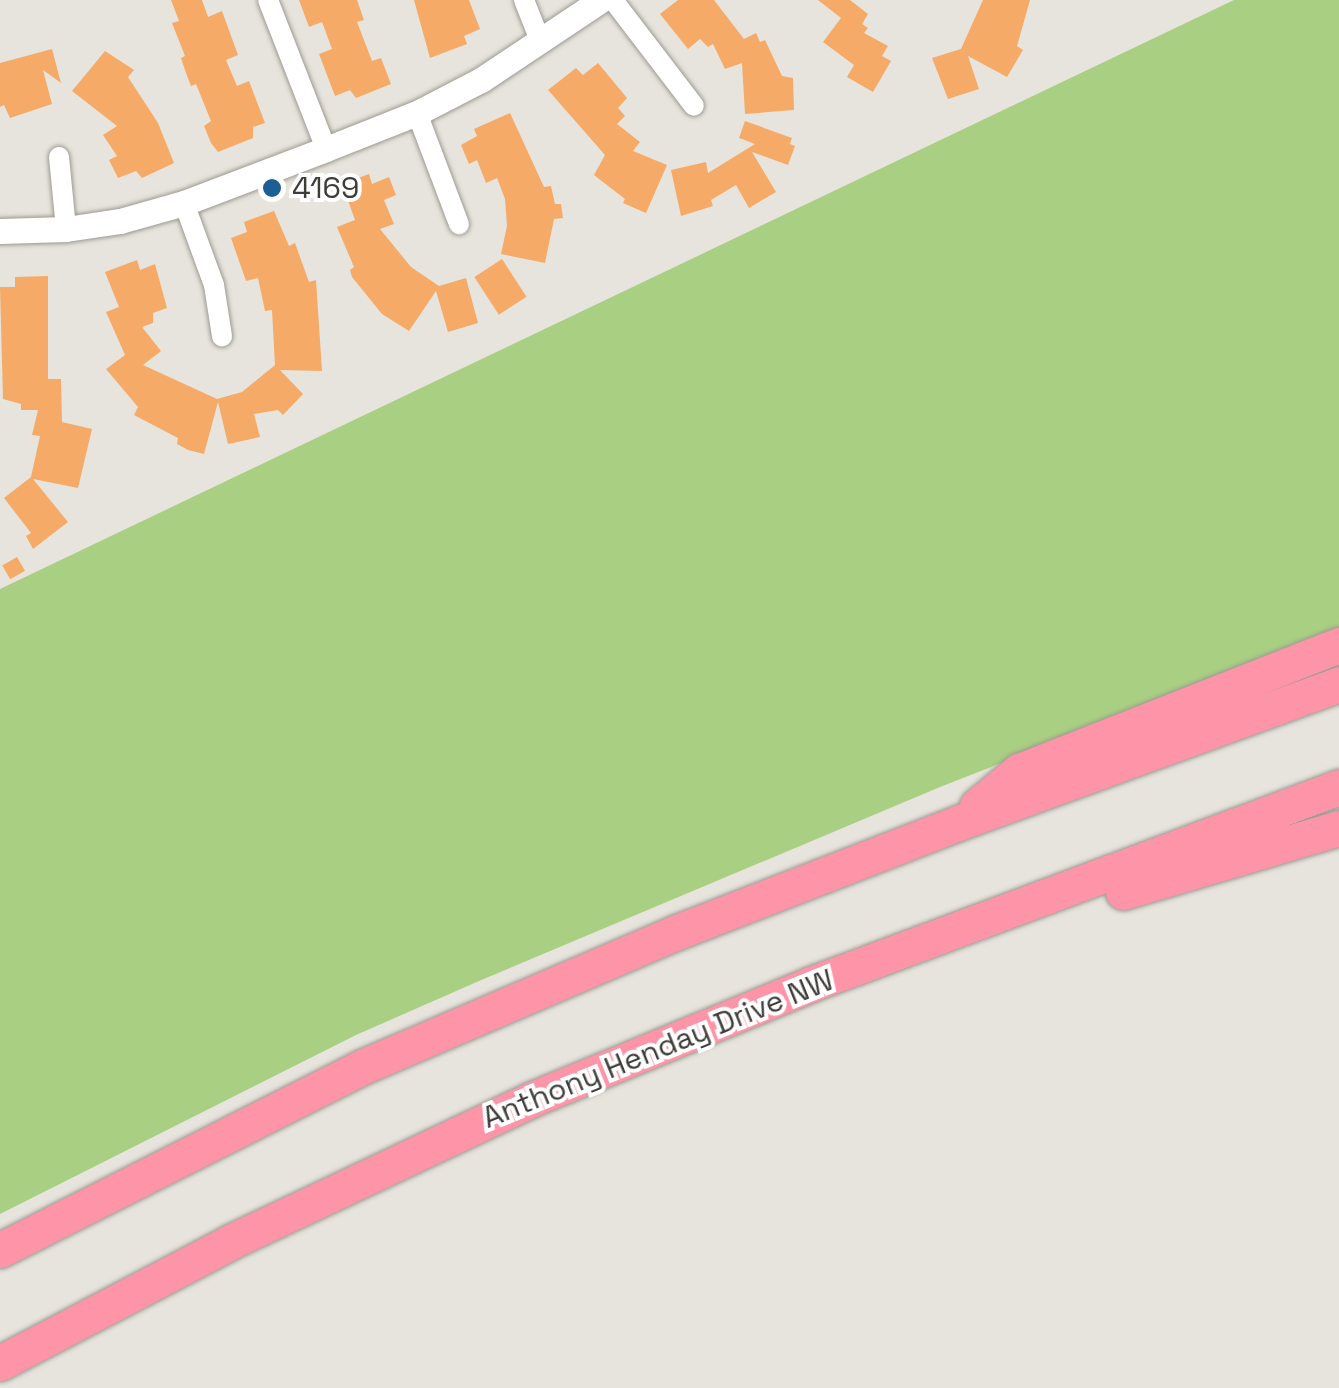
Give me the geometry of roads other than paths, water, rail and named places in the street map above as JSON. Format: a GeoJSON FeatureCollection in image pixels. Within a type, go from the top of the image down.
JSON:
{"type":"FeatureCollection","features":[{"type":"Feature","properties":{"kind":"highway"},"geometry":{"type":"LineString","coordinates":[[958,823],[1019,771],[1339,644]]}},
{"type":"Feature","properties":{"kind":"highway"},"geometry":{"type":"LineString","coordinates":[[0,1250],[362,1067],[676,932],[958,823],[1339,684]]}},
{"type":"Feature","properties":{"kind":"highway","name":"Anthony Henday Drive NW"},"geometry":{"type":"LineString","coordinates":[[0,1363],[106,1305],[401,1158],[811,984],[1339,787]]}},
{"type":"Feature","properties":{"kind":"highway"},"geometry":{"type":"LineString","coordinates":[[811,984],[1339,828]]}},
{"type":"Feature","properties":{"kind":"street"},"geometry":{"type":"LineString","coordinates":[[268,0],[326,149]]}},
{"type":"Feature","properties":{"kind":"street"},"geometry":{"type":"LineString","coordinates":[[524,0],[541,43]]}},
{"type":"Feature","properties":{"kind":"street"},"geometry":{"type":"LineString","coordinates":[[0,232],[66,230],[120,222],[326,149],[416,113],[541,43],[602,0]]}},
{"type":"Feature","properties":{"kind":"street"},"geometry":{"type":"LineString","coordinates":[[613,0],[694,106]]}},
{"type":"Feature","properties":{"kind":"street"},"geometry":{"type":"LineString","coordinates":[[416,113],[460,224]]}},
{"type":"Feature","properties":{"kind":"street"},"geometry":{"type":"LineString","coordinates":[[59,157],[66,230]]}},
{"type":"Feature","properties":{"kind":"street"},"geometry":{"type":"LineString","coordinates":[[184,202],[214,285],[222,336]]}},
{"type":"Feature","properties":{"kind":"place","name":"4169"},"geometry":{"type":"Point","coordinates":[272,188]}}]}
